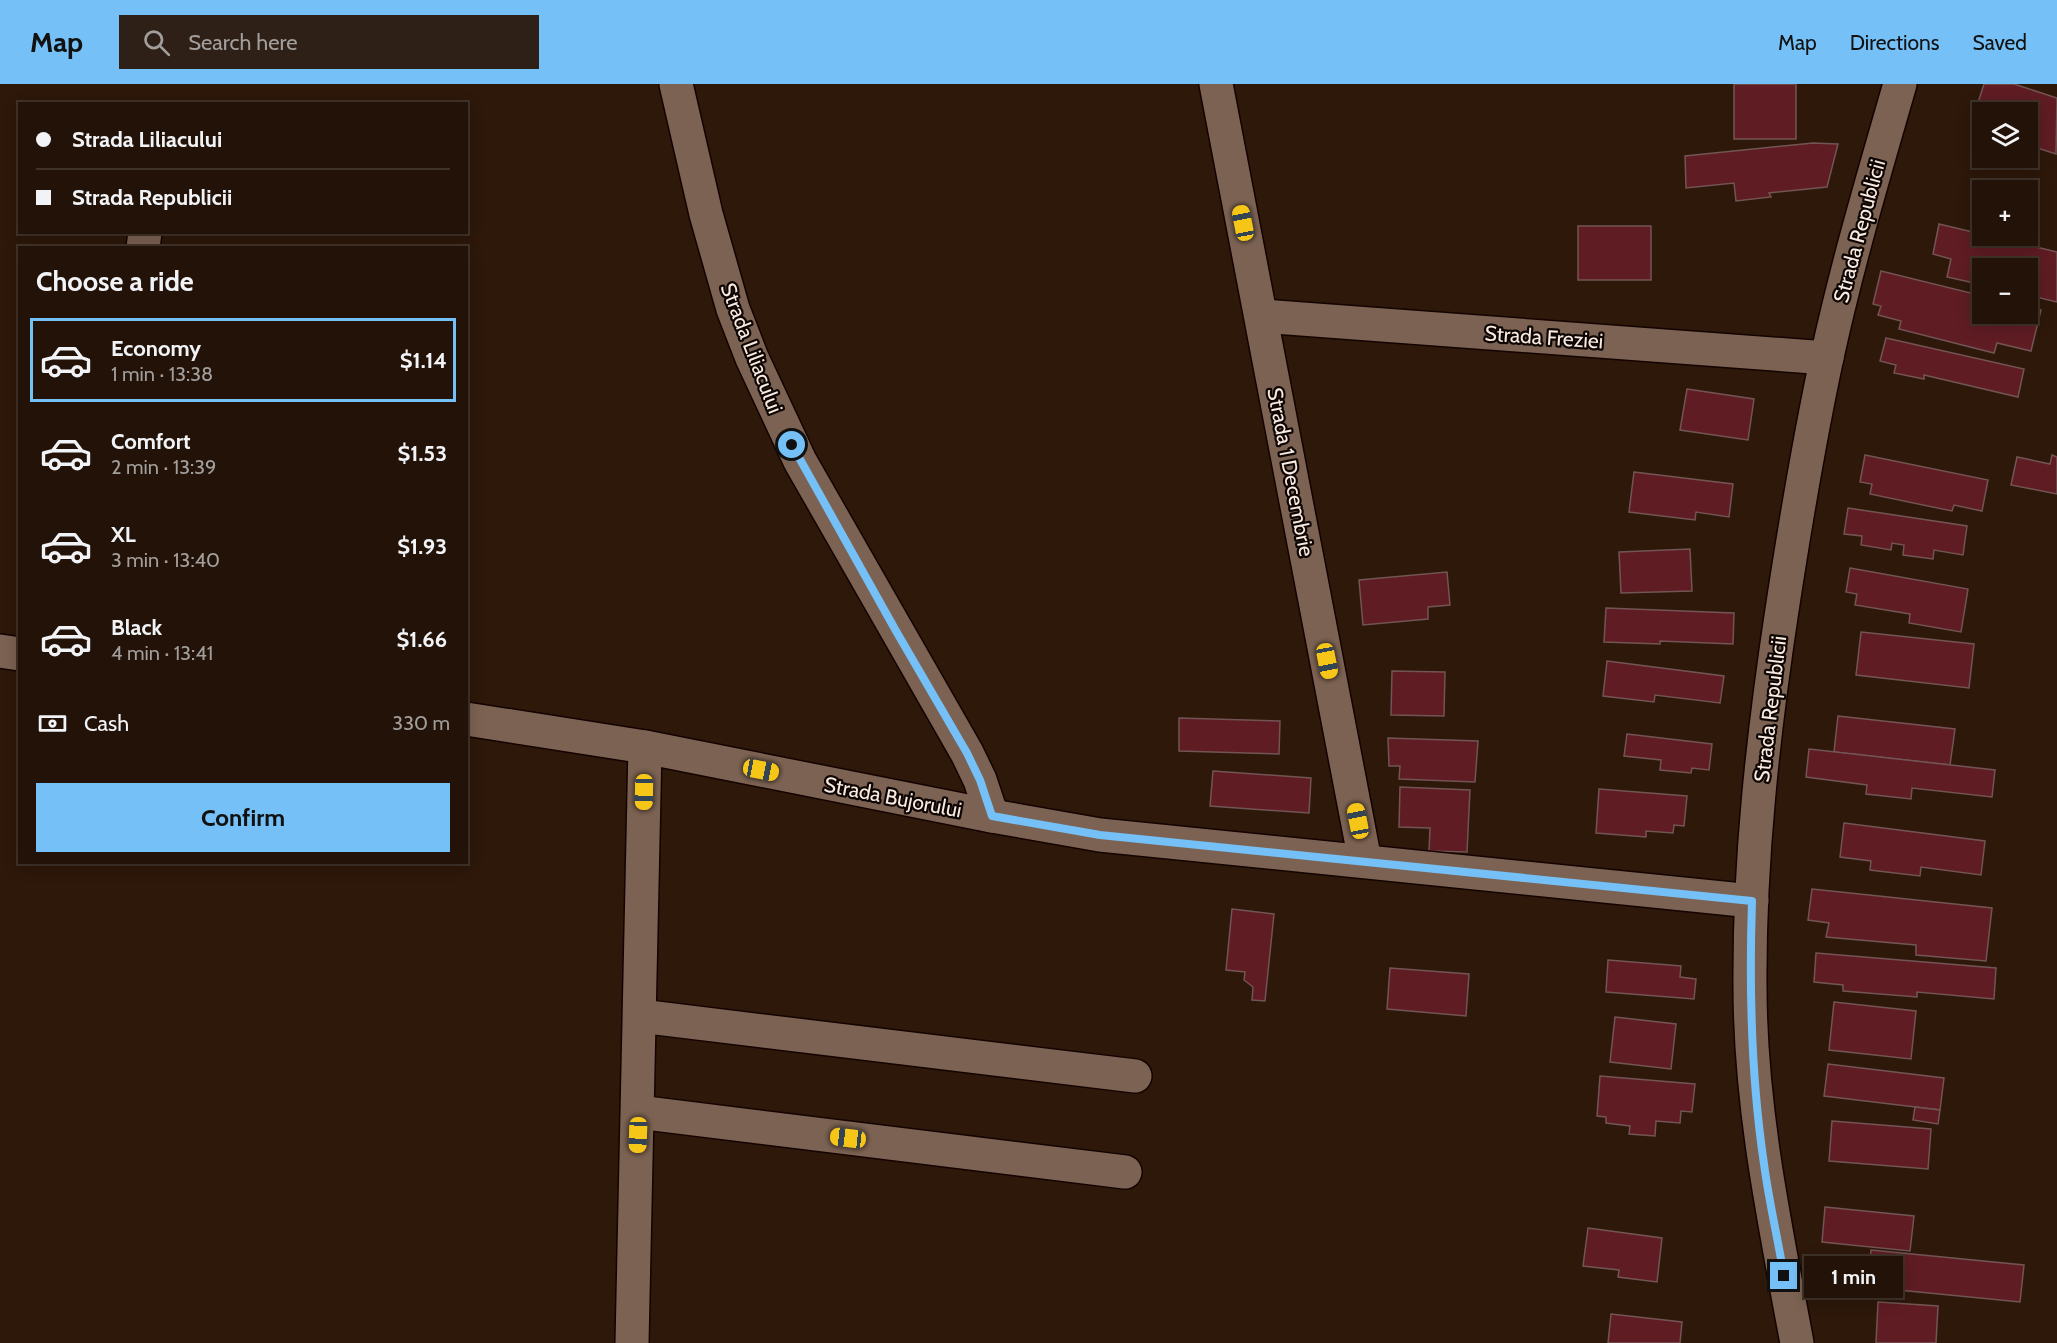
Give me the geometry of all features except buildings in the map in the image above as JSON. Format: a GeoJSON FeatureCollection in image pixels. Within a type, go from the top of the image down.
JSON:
{"type":"FeatureCollection","features":[{"type":"Feature","properties":{"kind":"street","name":"Strada Liliacului"},"geometry":{"type":"LineString","coordinates":[[675,84],[706,214],[734,309],[752,358],[800,460],[967,753],[980,780],[992,816]]}},
{"type":"Feature","properties":{"kind":"street","name":"Strada 1 Decembrie"},"geometry":{"type":"LineString","coordinates":[[1216,84],[1365,861]]}},
{"type":"Feature","properties":{"kind":"street","name":"Strada Republicii"},"geometry":{"type":"LineString","coordinates":[[1797,1343],[1764,1165],[1755,1079],[1750,989],[1752,901],[1762,759],[1795,525],[1827,358],[1845,281],[1900,84]]}},
{"type":"Feature","properties":{"kind":"street","name":"Strada Freziei"},"geometry":{"type":"LineString","coordinates":[[1262,316],[1827,358]]}},
{"type":"Feature","properties":{"kind":"street"},"geometry":{"type":"LineString","coordinates":[[0,651],[18,654]]}},
{"type":"Feature","properties":{"kind":"street","name":"Strada Bujorului"},"geometry":{"type":"LineString","coordinates":[[468,719],[645,747],[992,816],[1100,835],[1752,901]]}},
{"type":"Feature","properties":{"kind":"street"},"geometry":{"type":"LineString","coordinates":[[632,1343],[645,747]]}},
{"type":"Feature","properties":{"kind":"street"},"geometry":{"type":"LineString","coordinates":[[640,1016],[1135,1076]]}},
{"type":"Feature","properties":{"kind":"street"},"geometry":{"type":"LineString","coordinates":[[638,1112],[1125,1172]]}},
{"type":"Feature","properties":{"kind":"route"},"geometry":{"type":"LineString","coordinates":[[792,445],[967,753],[980,780],[992,816],[1100,835],[1752,901],[1750,989],[1754,1068],[1764,1165],[1784,1276]]}}]}
